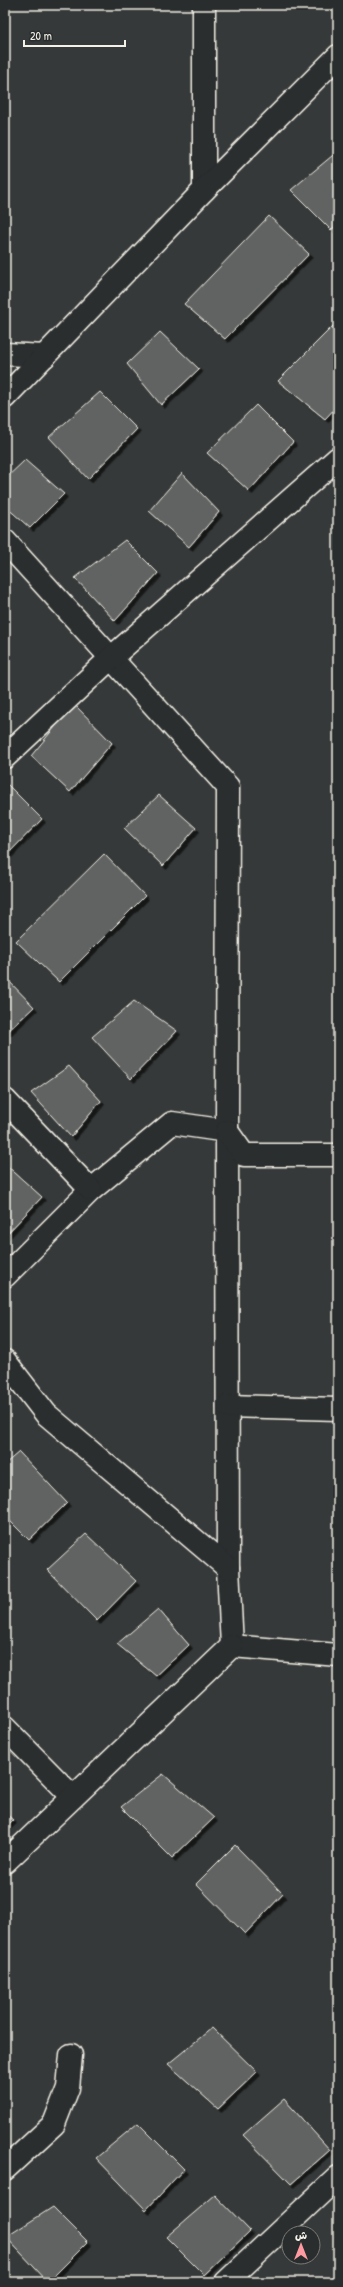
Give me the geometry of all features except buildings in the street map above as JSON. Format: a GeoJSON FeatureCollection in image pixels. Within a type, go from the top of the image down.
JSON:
{"type":"FeatureCollection","features":[{"type":"Feature","properties":{"kind":"street"},"geometry":{"type":"LineString","coordinates":[[204,5],[204,190]]}},
{"type":"Feature","properties":{"kind":"street"},"geometry":{"type":"LineString","coordinates":[[5,398],[204,190],[338,56]]}},
{"type":"Feature","properties":{"kind":"street"},"geometry":{"type":"LineString","coordinates":[[5,354],[45,356]]}},
{"type":"Feature","properties":{"kind":"street"},"geometry":{"type":"LineString","coordinates":[[5,757],[112,657],[338,458]]}},
{"type":"Feature","properties":{"kind":"street"},"geometry":{"type":"LineString","coordinates":[[5,541],[112,657],[228,788],[228,1568],[232,1646]]}},
{"type":"Feature","properties":{"kind":"street"},"geometry":{"type":"LineString","coordinates":[[5,1100],[92,1190]]}},
{"type":"Feature","properties":{"kind":"street"},"geometry":{"type":"LineString","coordinates":[[5,1276],[92,1190],[172,1123],[227,1131],[244,1155],[338,1155]]}},
{"type":"Feature","properties":{"kind":"street"},"geometry":{"type":"LineString","coordinates":[[5,1361],[46,1414],[228,1568]]}},
{"type":"Feature","properties":{"kind":"street"},"geometry":{"type":"LineString","coordinates":[[228,1406],[338,1409]]}},
{"type":"Feature","properties":{"kind":"street"},"geometry":{"type":"LineString","coordinates":[[5,1862],[232,1646],[338,1655]]}},
{"type":"Feature","properties":{"kind":"street"},"geometry":{"type":"LineString","coordinates":[[5,1728],[73,1797]]}},
{"type":"Feature","properties":{"kind":"street"},"geometry":{"type":"LineString","coordinates":[[5,2169],[54,2124],[68,2088],[71,2055]]}},
{"type":"Feature","properties":{"kind":"street"},"geometry":{"type":"LineString","coordinates":[[226,2282],[338,2177]]}}]}
